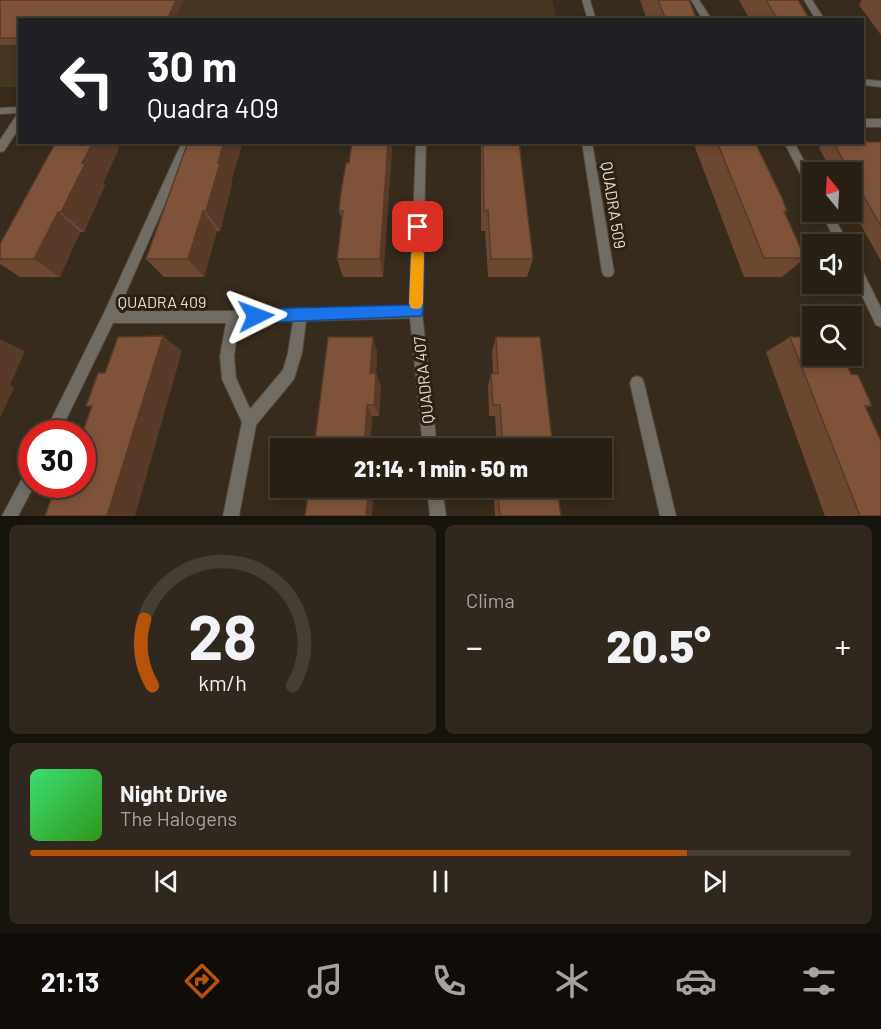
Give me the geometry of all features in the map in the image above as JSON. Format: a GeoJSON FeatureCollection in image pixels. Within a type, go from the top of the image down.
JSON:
{"type":"FeatureCollection","features":[{"type":"Feature","properties":{"kind":"street"},"geometry":{"type":"LineString","coordinates":[[586,0],[591,18]]}},
{"type":"Feature","properties":{"kind":"street"},"geometry":{"type":"LineString","coordinates":[[695,0],[707,18]]}},
{"type":"Feature","properties":{"kind":"street"},"geometry":{"type":"LineString","coordinates":[[808,0],[820,18]]}},
{"type":"Feature","properties":{"kind":"street"},"geometry":{"type":"LineString","coordinates":[[864,82],[881,84]]}},
{"type":"Feature","properties":{"kind":"street"},"geometry":{"type":"LineString","coordinates":[[0,111],[18,111]]}},
{"type":"Feature","properties":{"kind":"street"},"geometry":{"type":"LineString","coordinates":[[864,120],[881,123]]}},
{"type":"Feature","properties":{"kind":"street"},"geometry":{"type":"LineString","coordinates":[[0,148],[18,121]]}},
{"type":"Feature","properties":{"kind":"street","name":"QUADRA 409"},"geometry":{"type":"LineString","coordinates":[[185,144],[109,317],[234,317],[416,312]]}},
{"type":"Feature","properties":{"kind":"street"},"geometry":{"type":"LineString","coordinates":[[416,312],[421,144]]}},
{"type":"Feature","properties":{"kind":"street","name":"QUADRA 509"},"geometry":{"type":"LineString","coordinates":[[587,144],[608,272]]}},
{"type":"Feature","properties":{"kind":"street"},"geometry":{"type":"LineString","coordinates":[[790,144],[802,167]]}},
{"type":"Feature","properties":{"kind":"street"},"geometry":{"type":"LineString","coordinates":[[862,280],[878,308],[881,321]]}},
{"type":"Feature","properties":{"kind":"street","name":"QUADRA 407"},"geometry":{"type":"LineString","coordinates":[[416,312],[429,438]]}},
{"type":"Feature","properties":{"kind":"street"},"geometry":{"type":"LineString","coordinates":[[231,516],[249,422],[289,374],[295,353],[300,314]]}},
{"type":"Feature","properties":{"kind":"street"},"geometry":{"type":"LineString","coordinates":[[58,420],[109,317]]}},
{"type":"Feature","properties":{"kind":"street"},"geometry":{"type":"LineString","coordinates":[[234,317],[227,356],[229,379],[249,422]]}},
{"type":"Feature","properties":{"kind":"street"},"geometry":{"type":"LineString","coordinates":[[637,383],[668,516]]}},
{"type":"Feature","properties":{"kind":"street"},"geometry":{"type":"LineString","coordinates":[[10,516],[19,498]]}},
{"type":"Feature","properties":{"kind":"street"},"geometry":{"type":"LineString","coordinates":[[436,498],[438,516]]}},
{"type":"Feature","properties":{"kind":"shaded area"},"geometry":{"type":"Polygon","coordinates":[[[0,0],[552,0],[557,18],[18,18],[18,87],[0,87],[0,0]]]}},
{"type":"Feature","properties":{"kind":"building"},"geometry":{"type":"Polygon","coordinates":[[[0,0],[176,0],[168,18],[18,18],[18,38],[0,38],[0,0]]]}},
{"type":"Feature","properties":{"kind":"building"},"geometry":{"type":"Polygon","coordinates":[[[658,0],[689,0],[696,18],[665,18],[658,0]]]}},
{"type":"Feature","properties":{"kind":"building"},"geometry":{"type":"Polygon","coordinates":[[[766,0],[798,0],[809,18],[777,18],[766,0]]]}},
{"type":"Feature","properties":{"kind":"building"},"geometry":{"type":"Polygon","coordinates":[[[864,137],[867,142],[881,142],[881,226],[862,193],[862,162],[844,162],[834,144],[864,144],[864,137]]]}},
{"type":"Feature","properties":{"kind":"building"},"geometry":{"type":"Polygon","coordinates":[[[55,144],[92,144],[82,163],[85,164],[61,212],[58,212],[34,259],[0,259],[0,244],[55,144]]]}},
{"type":"Feature","properties":{"kind":"building"},"geometry":{"type":"Polygon","coordinates":[[[187,144],[223,144],[206,211],[203,211],[188,259],[146,259],[187,144]]]}},
{"type":"Feature","properties":{"kind":"building"},"geometry":{"type":"Polygon","coordinates":[[[352,144],[388,144],[380,259],[337,259],[343,211],[339,211],[340,199],[346,163],[349,163],[352,144]]]}},
{"type":"Feature","properties":{"kind":"building"},"geometry":{"type":"Polygon","coordinates":[[[483,144],[519,144],[533,259],[491,259],[488,210],[484,211],[483,144]]]}},
{"type":"Feature","properties":{"kind":"building"},"geometry":{"type":"Polygon","coordinates":[[[718,144],[756,144],[782,198],[787,211],[784,211],[802,251],[802,258],[764,258],[718,144]]]}},
{"type":"Feature","properties":{"kind":"building"},"geometry":{"type":"Polygon","coordinates":[[[163,336],[107,516],[45,516],[51,498],[96,498],[96,420],[87,420],[92,406],[86,406],[98,373],[105,373],[118,337],[163,336]]]}},
{"type":"Feature","properties":{"kind":"building"},"geometry":{"type":"Polygon","coordinates":[[[328,337],[373,337],[370,373],[376,373],[374,405],[367,405],[365,438],[315,438],[328,337]]]}},
{"type":"Feature","properties":{"kind":"building"},"geometry":{"type":"Polygon","coordinates":[[[496,337],[540,337],[552,438],[502,438],[500,405],[493,405],[491,374],[498,373],[496,337]]]}},
{"type":"Feature","properties":{"kind":"building"},"geometry":{"type":"Polygon","coordinates":[[[790,337],[802,337],[802,366],[847,366],[851,374],[858,375],[872,406],[865,406],[881,441],[881,516],[860,516],[790,337]]]}},
{"type":"Feature","properties":{"kind":"building"},"geometry":{"type":"Polygon","coordinates":[[[308,498],[368,498],[366,516],[305,516],[308,498]]]}},
{"type":"Feature","properties":{"kind":"building"},"geometry":{"type":"Polygon","coordinates":[[[498,498],[558,498],[561,516],[500,516],[498,498]]]}},
{"type":"Feature","properties":{"kind":"slow traffic"},"geometry":{"type":"LineString","coordinates":[[416,303],[417,254]]}},
{"type":"Feature","properties":{"kind":"route"},"geometry":{"type":"LineString","coordinates":[[256,316],[416,312],[418,227]]}}]}
